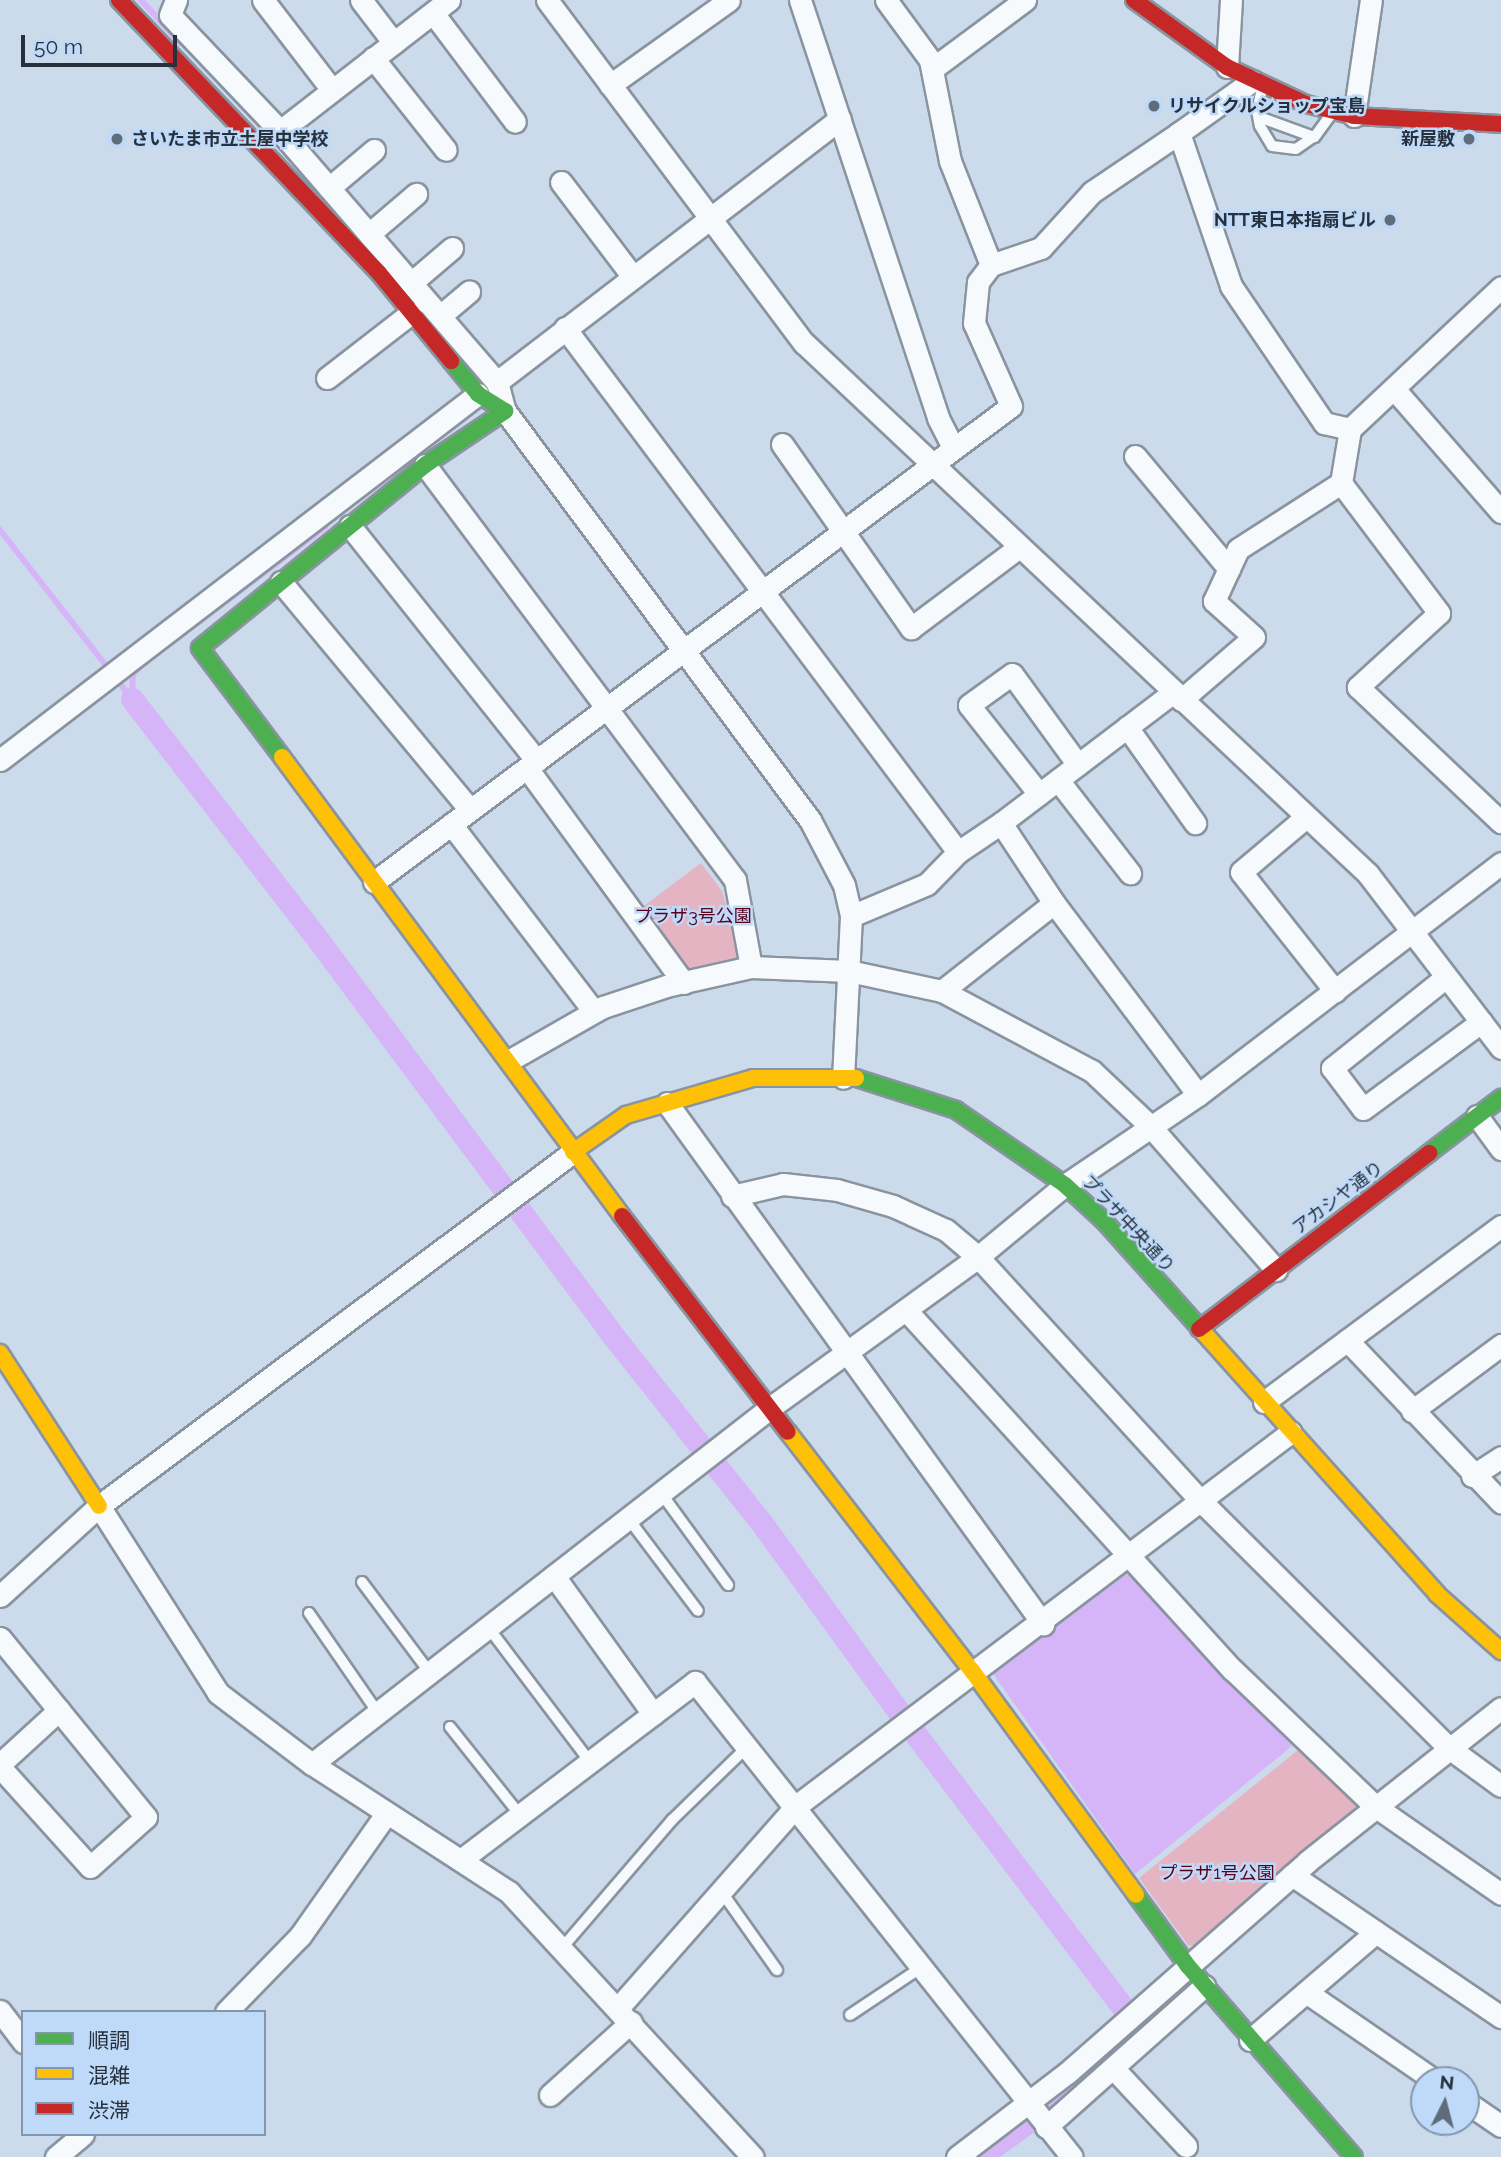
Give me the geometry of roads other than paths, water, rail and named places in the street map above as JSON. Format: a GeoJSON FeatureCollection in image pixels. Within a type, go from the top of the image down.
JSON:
{"type":"FeatureCollection","features":[{"type":"Feature","properties":{"kind":"street"},"geometry":{"type":"LineString","coordinates":[[119,0],[411,313],[478,394],[505,411],[686,650],[810,820],[844,886],[851,916],[844,1078]]}},
{"type":"Feature","properties":{"kind":"street"},"geometry":{"type":"LineString","coordinates":[[176,0],[170,15],[280,131],[497,382],[505,411]]}},
{"type":"Feature","properties":{"kind":"street"},"geometry":{"type":"LineString","coordinates":[[262,0],[332,90]]}},
{"type":"Feature","properties":{"kind":"street"},"geometry":{"type":"LineString","coordinates":[[361,0],[394,43]]}},
{"type":"Feature","properties":{"kind":"street"},"geometry":{"type":"LineString","coordinates":[[547,0],[804,343],[930,466],[1368,874],[1414,930],[1446,977],[1501,1048]]}},
{"type":"Feature","properties":{"kind":"street"},"geometry":{"type":"LineString","coordinates":[[610,85],[701,9],[729,0]]}},
{"type":"Feature","properties":{"kind":"street"},"geometry":{"type":"LineString","coordinates":[[802,0],[938,418],[953,448]]}},
{"type":"Feature","properties":{"kind":"street"},"geometry":{"type":"LineString","coordinates":[[886,0],[930,60],[950,161],[991,265]]}},
{"type":"Feature","properties":{"kind":"street"},"geometry":{"type":"LineString","coordinates":[[932,69],[1025,0]]}},
{"type":"Feature","properties":{"kind":"street"},"geometry":{"type":"LineString","coordinates":[[1134,0],[1227,67],[1257,83],[1333,112],[1354,117],[1501,124]]}},
{"type":"Feature","properties":{"kind":"street"},"geometry":{"type":"LineString","coordinates":[[1227,67],[1231,0]]}},
{"type":"Feature","properties":{"kind":"street"},"geometry":{"type":"LineString","coordinates":[[1354,117],[1371,0]]}},
{"type":"Feature","properties":{"kind":"street"},"geometry":{"type":"LineString","coordinates":[[280,131],[441,6],[515,122]]}},
{"type":"Feature","properties":{"kind":"street"},"geometry":{"type":"LineString","coordinates":[[373,58],[446,150]]}},
{"type":"Feature","properties":{"kind":"street"},"geometry":{"type":"LineString","coordinates":[[374,881],[1011,406],[974,323],[978,282],[991,265],[1041,248],[1092,192],[1257,83]]}},
{"type":"Feature","properties":{"kind":"street"},"geometry":{"type":"LineString","coordinates":[[497,382],[840,119]]}},
{"type":"Feature","properties":{"kind":"street"},"geometry":{"type":"LineString","coordinates":[[1179,133],[1231,286],[1324,422],[1350,429]]}},
{"type":"Feature","properties":{"kind":"street"},"geometry":{"type":"LineString","coordinates":[[329,188],[374,150]]}},
{"type":"Feature","properties":{"kind":"street"},"geometry":{"type":"LineString","coordinates":[[561,182],[633,277]]}},
{"type":"Feature","properties":{"kind":"street"},"geometry":{"type":"LineString","coordinates":[[369,234],[415,194]]}},
{"type":"Feature","properties":{"kind":"street"},"geometry":{"type":"LineString","coordinates":[[411,282],[452,248]]}},
{"type":"Feature","properties":{"kind":"street"},"geometry":{"type":"LineString","coordinates":[[1501,287],[1395,390],[1350,429],[1341,483],[1439,613],[1358,687],[1501,822]]}},
{"type":"Feature","properties":{"kind":"street"},"geometry":{"type":"LineString","coordinates":[[440,316],[469,292]]}},
{"type":"Feature","properties":{"kind":"street"},"geometry":{"type":"LineString","coordinates":[[327,378],[411,313]]}},
{"type":"Feature","properties":{"kind":"street"},"geometry":{"type":"LineString","coordinates":[[565,328],[958,852]]}},
{"type":"Feature","properties":{"kind":"street"},"geometry":{"type":"LineString","coordinates":[[1395,390],[1501,512]]}},
{"type":"Feature","properties":{"kind":"street"},"geometry":{"type":"LineString","coordinates":[[0,760],[478,394]]}},
{"type":"Feature","properties":{"kind":"street"},"geometry":{"type":"LineString","coordinates":[[505,411],[425,465],[200,648],[510,1060],[573,1152],[973,1672],[1188,1966],[1345,2155]]}},
{"type":"Feature","properties":{"kind":"street"},"geometry":{"type":"LineString","coordinates":[[782,444],[911,628],[1018,548]]}},
{"type":"Feature","properties":{"kind":"street"},"geometry":{"type":"LineString","coordinates":[[1135,456],[1228,569]]}},
{"type":"Feature","properties":{"kind":"street"},"geometry":{"type":"LineString","coordinates":[[425,465],[608,708],[669,798],[735,880],[751,967]]}},
{"type":"Feature","properties":{"kind":"street"},"geometry":{"type":"LineString","coordinates":[[851,916],[927,884],[958,852],[1001,823],[1127,727],[1176,697],[1254,637],[1214,601],[1238,549],[1341,483]]}},
{"type":"Feature","properties":{"kind":"street"},"geometry":{"type":"LineString","coordinates":[[351,526],[532,764],[684,983]]}},
{"type":"Feature","properties":{"kind":"street"},"geometry":{"type":"LineString","coordinates":[[281,583],[470,810]]}},
{"type":"Feature","properties":{"kind":"street"},"geometry":{"type":"LineString","coordinates":[[1039,794],[969,705],[1012,674],[1078,765]]}},
{"type":"Feature","properties":{"kind":"street"},"geometry":{"type":"LineString","coordinates":[[1127,727],[1195,823]]}},
{"type":"Feature","properties":{"kind":"street"},"geometry":{"type":"LineString","coordinates":[[1058,780],[1130,873]]}},
{"type":"Feature","properties":{"kind":"street"},"geometry":{"type":"LineString","coordinates":[[1306,817],[1241,872],[1335,991]]}},
{"type":"Feature","properties":{"kind":"street"},"geometry":{"type":"LineString","coordinates":[[1001,823],[1054,903],[1198,1095]]}},
{"type":"Feature","properties":{"kind":"street"},"geometry":{"type":"LineString","coordinates":[[451,824],[594,1012]]}},
{"type":"Feature","properties":{"kind":"street"},"geometry":{"type":"LineString","coordinates":[[312,1764],[771,1407],[846,1356],[978,1257],[1065,1185],[1198,1095],[1501,863]]}},
{"type":"Feature","properties":{"kind":"street"},"geometry":{"type":"LineString","coordinates":[[942,991],[1054,903]]}},
{"type":"Feature","properties":{"kind":"street"},"geometry":{"type":"LineString","coordinates":[[510,1060],[594,1012],[684,983],[751,967],[849,971],[942,991],[1092,1070],[1151,1127],[1276,1270]]}},
{"type":"Feature","properties":{"kind":"street"},"geometry":{"type":"LineString","coordinates":[[1446,977],[1332,1068],[1363,1109],[1481,1022]]}},
{"type":"Feature","properties":{"kind":"street","name":"プラザ中央通り"},"geometry":{"type":"LineString","coordinates":[[573,1152],[626,1115],[753,1078],[857,1078],[956,1110],[1065,1185],[1104,1221],[1437,1594],[1501,1651]]}},
{"type":"Feature","properties":{"kind":"street","name":"アカシヤ通り"},"geometry":{"type":"LineString","coordinates":[[1199,1329],[1501,1098]]}},
{"type":"Feature","properties":{"kind":"street"},"geometry":{"type":"LineString","coordinates":[[667,1103],[846,1356],[1043,1624]]}},
{"type":"Feature","properties":{"kind":"street"},"geometry":{"type":"LineString","coordinates":[[1478,1116],[1501,1149]]}},
{"type":"Feature","properties":{"kind":"street"},"geometry":{"type":"LineString","coordinates":[[0,1596],[99,1506],[573,1152]]}},
{"type":"Feature","properties":{"kind":"street"},"geometry":{"type":"LineString","coordinates":[[733,1195],[783,1184],[836,1190],[893,1206],[946,1230],[978,1257],[1199,1500],[1449,1748],[1501,1786]]}},
{"type":"Feature","properties":{"kind":"street"},"geometry":{"type":"LineString","coordinates":[[1264,1402],[1501,1226]]}},
{"type":"Feature","properties":{"kind":"street"},"geometry":{"type":"LineString","coordinates":[[906,1310],[1131,1554],[1233,1670],[1376,1807],[1501,1894]]}},
{"type":"Feature","properties":{"kind":"street"},"geometry":{"type":"LineString","coordinates":[[1347,1340],[1472,1476],[1501,1502]]}},
{"type":"Feature","properties":{"kind":"street"},"geometry":{"type":"LineString","coordinates":[[1412,1411],[1501,1345]]}},
{"type":"Feature","properties":{"kind":"street"},"geometry":{"type":"LineString","coordinates":[[0,1353],[218,1693],[312,1764],[509,1892],[753,2157]]}},
{"type":"Feature","properties":{"kind":"street"},"geometry":{"type":"LineString","coordinates":[[550,2095],[624,2015],[721,1891],[796,1806],[973,1672],[1043,1624],[1199,1500],[1291,1432]]}},
{"type":"Feature","properties":{"kind":"street"},"geometry":{"type":"LineString","coordinates":[[1472,1476],[1501,1457]]}},
{"type":"Feature","properties":{"kind":"street"},"geometry":{"type":"LineString","coordinates":[[554,1576],[653,1714]]}},
{"type":"Feature","properties":{"kind":"street"},"geometry":{"type":"LineString","coordinates":[[0,1638],[59,1710],[146,1817],[90,1867],[0,1765],[59,1710]]}},
{"type":"Feature","properties":{"kind":"street"},"geometry":{"type":"LineString","coordinates":[[462,1859],[695,1682],[796,1806],[1027,2104],[1072,2157]]}},
{"type":"Feature","properties":{"kind":"street"},"geometry":{"type":"LineString","coordinates":[[957,2157],[1027,2104],[1292,1875],[1501,1708]]}},
{"type":"Feature","properties":{"kind":"street"},"geometry":{"type":"LineString","coordinates":[[228,2010],[300,1936],[386,1814]]}},
{"type":"Feature","properties":{"kind":"street"},"geometry":{"type":"LineString","coordinates":[[1292,1875],[1501,2017]]}},
{"type":"Feature","properties":{"kind":"street"},"geometry":{"type":"LineString","coordinates":[[1250,2040],[1376,1932]]}},
{"type":"Feature","properties":{"kind":"street"},"geometry":{"type":"LineString","coordinates":[[1046,2127],[1204,1986]]}},
{"type":"Feature","properties":{"kind":"street"},"geometry":{"type":"LineString","coordinates":[[1306,1992],[1414,2066]]}},
{"type":"Feature","properties":{"kind":"street"},"geometry":{"type":"LineString","coordinates":[[0,2011],[21,2039]]}},
{"type":"Feature","properties":{"kind":"street"},"geometry":{"type":"LineString","coordinates":[[1112,2068],[1186,2146]]}},
{"type":"Feature","properties":{"kind":"street"},"geometry":{"type":"LineString","coordinates":[[1480,2112],[1501,2126]]}},
{"type":"Feature","properties":{"kind":"street"},"geometry":{"type":"LineString","coordinates":[[56,2157],[81,2136]]}},
{"type":"Feature","properties":{"kind":"lane"},"geometry":{"type":"LineString","coordinates":[[1257,83],[1259,117],[1272,146],[1296,149],[1314,137],[1333,112]]}},
{"type":"Feature","properties":{"kind":"lane"},"geometry":{"type":"LineString","coordinates":[[1259,117],[1314,137]]}},
{"type":"Feature","properties":{"kind":"lane"},"geometry":{"type":"LineString","coordinates":[[661,1493],[728,1585]]}},
{"type":"Feature","properties":{"kind":"lane"},"geometry":{"type":"LineString","coordinates":[[628,1518],[698,1611]]}},
{"type":"Feature","properties":{"kind":"lane"},"geometry":{"type":"LineString","coordinates":[[362,1582],[430,1673]]}},
{"type":"Feature","properties":{"kind":"lane"},"geometry":{"type":"LineString","coordinates":[[309,1613],[378,1713]]}},
{"type":"Feature","properties":{"kind":"lane"},"geometry":{"type":"LineString","coordinates":[[488,1628],[590,1762]]}},
{"type":"Feature","properties":{"kind":"lane"},"geometry":{"type":"LineString","coordinates":[[450,1727],[520,1815]]}},
{"type":"Feature","properties":{"kind":"lane"},"geometry":{"type":"LineString","coordinates":[[562,1948],[673,1820],[747,1746]]}},
{"type":"Feature","properties":{"kind":"lane"},"geometry":{"type":"LineString","coordinates":[[721,1891],[778,1970]]}},
{"type":"Feature","properties":{"kind":"lane"},"geometry":{"type":"LineString","coordinates":[[850,2015],[922,1968]]}},
{"type":"Feature","properties":{"kind":"waterway"},"geometry":{"type":"LineString","coordinates":[[141,0],[181,44]]}},
{"type":"Feature","properties":{"kind":"waterway"},"geometry":{"type":"LineString","coordinates":[[132,699],[133,674],[143,664],[325,527]]}},
{"type":"Feature","properties":{"kind":"waterway"},"geometry":{"type":"LineString","coordinates":[[0,530],[132,699]]}},
{"type":"Feature","properties":{"kind":"waterway"},"geometry":{"type":"LineString","coordinates":[[132,699],[313,933],[607,1328],[763,1525],[907,1723],[1138,2027],[1039,2114],[979,2157]]}},
{"type":"Feature","properties":{"kind":"place","name":"リサイクルショップ宝島"},"geometry":{"type":"Point","coordinates":[1154,106]}},
{"type":"Feature","properties":{"kind":"place","name":"さいたま市立土屋中学校"},"geometry":{"type":"Point","coordinates":[117,139]}},
{"type":"Feature","properties":{"kind":"place","name":"新屋敷"},"geometry":{"type":"Point","coordinates":[1469,139]}},
{"type":"Feature","properties":{"kind":"place","name":"NTT東日本指扇ビル"},"geometry":{"type":"Point","coordinates":[1390,220]}},
{"type":"Feature","properties":{"kind":"park label","name":"プラザ3号公園"},"geometry":{"type":"Point","coordinates":[693,916]}},
{"type":"Feature","properties":{"kind":"park label","name":"プラザ1号公園"},"geometry":{"type":"Point","coordinates":[1217,1873]}}]}
